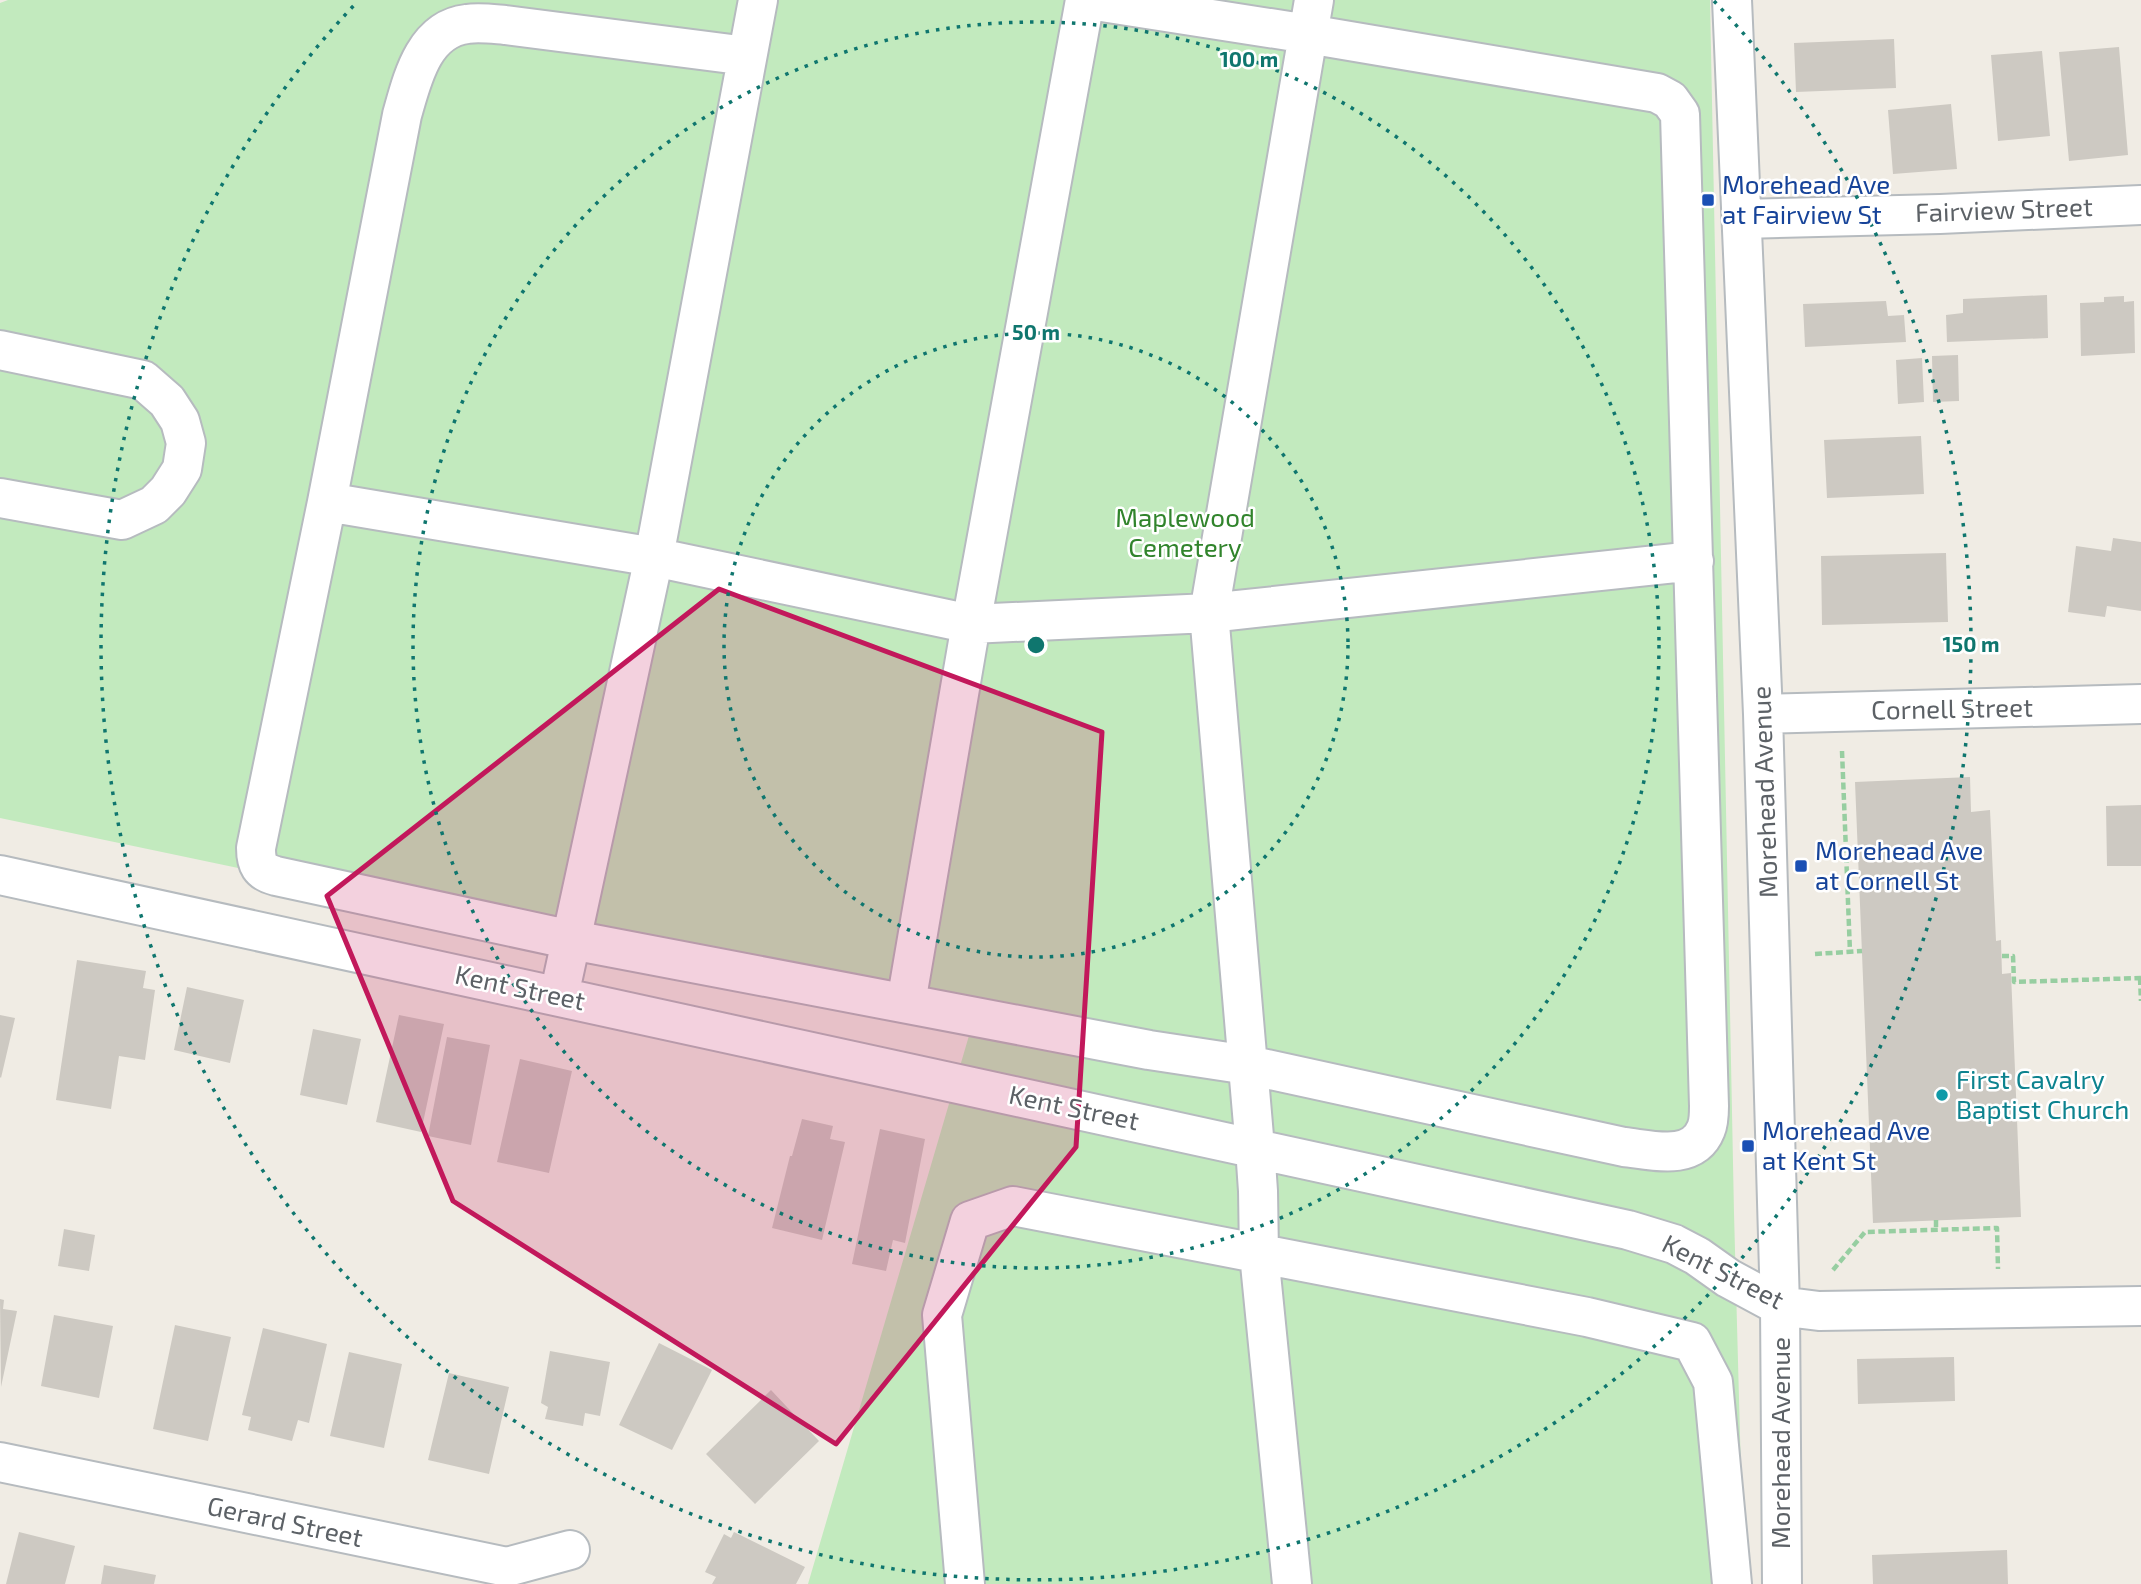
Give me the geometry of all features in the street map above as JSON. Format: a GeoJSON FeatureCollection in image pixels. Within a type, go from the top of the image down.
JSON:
{"type":"FeatureCollection","features":[{"type":"Feature","properties":{"kind":"street"},"geometry":{"type":"LineString","coordinates":[[559,996],[654,557],[758,0]]}},
{"type":"Feature","properties":{"kind":"street"},"geometry":{"type":"LineString","coordinates":[[747,56],[505,25],[466,24],[443,31],[426,50],[413,77],[402,115],[256,848],[257,863],[266,873],[276,876],[572,940],[1149,1050],[1248,1065],[1625,1146],[1664,1152],[1692,1147],[1707,1127],[1709,1106],[1680,114],[1670,100],[1657,93],[1311,17],[1087,0],[971,624],[906,1003]]}},
{"type":"Feature","properties":{"kind":"street","name":"Morehead Avenue"},"geometry":{"type":"LineString","coordinates":[[1732,0],[1763,714],[1780,1306],[1782,1584]]}},
{"type":"Feature","properties":{"kind":"street"},"geometry":{"type":"LineString","coordinates":[[1292,1584],[1259,1254],[1255,1148],[1209,613],[1311,17]]}},
{"type":"Feature","properties":{"kind":"street","name":"Fairview Street"},"geometry":{"type":"LineString","coordinates":[[1742,219],[2141,205]]}},
{"type":"Feature","properties":{"kind":"street"},"geometry":{"type":"LineString","coordinates":[[0,350],[143,380],[167,401],[180,421],[186,443],[182,469],[168,491],[154,505],[122,520],[0,498]]}},
{"type":"Feature","properties":{"kind":"street"},"geometry":{"type":"LineString","coordinates":[[327,502],[654,557],[971,624],[1209,613],[1694,561]]}},
{"type":"Feature","properties":{"kind":"street","name":"Cornell Street"},"geometry":{"type":"LineString","coordinates":[[1763,714],[2141,704]]}},
{"type":"Feature","properties":{"kind":"street","name":"Kent Street"},"geometry":{"type":"LineString","coordinates":[[0,875],[1650,1236],[1697,1256],[1728,1278],[1780,1306],[1819,1311],[2141,1306]]}},
{"type":"Feature","properties":{"kind":"street"},"geometry":{"type":"LineString","coordinates":[[965,1584],[942,1315],[970,1221],[1013,1206],[1573,1314],[1692,1342],[1713,1382],[1732,1584]]}},
{"type":"Feature","properties":{"kind":"street","name":"Gerard Street"},"geometry":{"type":"LineString","coordinates":[[0,1462],[507,1567],[570,1550]]}},
{"type":"Feature","properties":{"kind":"path"},"geometry":{"type":"LineString","coordinates":[[1842,747],[1850,952]]}},
{"type":"Feature","properties":{"kind":"path"},"geometry":{"type":"LineString","coordinates":[[1815,954],[1862,951]]}},
{"type":"Feature","properties":{"kind":"path"},"geometry":{"type":"LineString","coordinates":[[2002,956],[2013,956],[2014,982],[2141,978],[2141,1001]]}},
{"type":"Feature","properties":{"kind":"path"},"geometry":{"type":"LineString","coordinates":[[1936,1220],[1937,1230]]}},
{"type":"Feature","properties":{"kind":"path"},"geometry":{"type":"LineString","coordinates":[[1828,1276],[1865,1232],[1997,1228],[1998,1273]]}},
{"type":"Feature","properties":{"kind":"highlighted area"},"geometry":{"type":"Polygon","coordinates":[[[719,589],[1102,732],[1076,1147],[836,1444],[453,1201],[327,896],[719,589]]]}},
{"type":"Feature","properties":{"kind":"green space","name":"Maplewood Cemetery"},"geometry":{"type":"Polygon","coordinates":[[[8,0],[1710,0],[1744,1584],[808,1584],[973,1022],[0,818],[0,3],[8,0]]]}},
{"type":"Feature","properties":{"kind":"building"},"geometry":{"type":"Polygon","coordinates":[[[1894,39],[1896,88],[1796,92],[1794,43],[1894,39]]]}},
{"type":"Feature","properties":{"kind":"building"},"geometry":{"type":"Polygon","coordinates":[[[2119,47],[2128,155],[2069,161],[2059,52],[2119,47]]]}},
{"type":"Feature","properties":{"kind":"building"},"geometry":{"type":"Polygon","coordinates":[[[2042,51],[2050,136],[1998,141],[1991,55],[2042,51]]]}},
{"type":"Feature","properties":{"kind":"building"},"geometry":{"type":"Polygon","coordinates":[[[1951,104],[1957,169],[1893,174],[1888,110],[1951,104]]]}},
{"type":"Feature","properties":{"kind":"building"},"geometry":{"type":"Polygon","coordinates":[[[2047,295],[2048,338],[1947,342],[1946,315],[1963,313],[1963,299],[2047,295]]]}},
{"type":"Feature","properties":{"kind":"building"},"geometry":{"type":"Polygon","coordinates":[[[2124,296],[2124,302],[2134,301],[2135,353],[2081,356],[2080,303],[2104,302],[2104,297],[2124,296]]]}},
{"type":"Feature","properties":{"kind":"building"},"geometry":{"type":"Polygon","coordinates":[[[1886,301],[1888,316],[1904,315],[1906,342],[1805,347],[1803,304],[1886,301]]]}},
{"type":"Feature","properties":{"kind":"building"},"geometry":{"type":"Polygon","coordinates":[[[1958,355],[1959,401],[1933,402],[1932,356],[1958,355]]]}},
{"type":"Feature","properties":{"kind":"building"},"geometry":{"type":"Polygon","coordinates":[[[1922,358],[1924,402],[1898,404],[1896,360],[1922,358]]]}},
{"type":"Feature","properties":{"kind":"building"},"geometry":{"type":"Polygon","coordinates":[[[1921,436],[1924,494],[1827,498],[1824,440],[1921,436]]]}},
{"type":"Feature","properties":{"kind":"building"},"geometry":{"type":"Polygon","coordinates":[[[2113,538],[2141,542],[2141,611],[2107,606],[2105,617],[2068,612],[2076,546],[2111,551],[2113,538]]]}},
{"type":"Feature","properties":{"kind":"building"},"geometry":{"type":"Polygon","coordinates":[[[1946,553],[1948,622],[1822,625],[1821,556],[1946,553]]]}},
{"type":"Feature","properties":{"kind":"building","name":"First Cavalry Baptist Church"},"geometry":{"type":"Polygon","coordinates":[[[1970,777],[1971,812],[1990,810],[1996,941],[2001,940],[2002,974],[2011,973],[2021,1217],[1873,1223],[1855,782],[1970,777]]]}},
{"type":"Feature","properties":{"kind":"building"},"geometry":{"type":"Polygon","coordinates":[[[2141,805],[2141,866],[2107,866],[2106,806],[2141,805]]]}},
{"type":"Feature","properties":{"kind":"building"},"geometry":{"type":"Polygon","coordinates":[[[77,960],[146,971],[143,988],[155,990],[145,1060],[119,1056],[111,1109],[56,1100],[77,960]]]}},
{"type":"Feature","properties":{"kind":"building"},"geometry":{"type":"Polygon","coordinates":[[[187,987],[244,1000],[230,1063],[174,1050],[187,987]]]}},
{"type":"Feature","properties":{"kind":"building"},"geometry":{"type":"Polygon","coordinates":[[[0,1015],[15,1018],[1,1078],[0,1077],[0,1015]]]}},
{"type":"Feature","properties":{"kind":"building"},"geometry":{"type":"Polygon","coordinates":[[[399,1015],[444,1024],[421,1132],[376,1122],[399,1015]]]}},
{"type":"Feature","properties":{"kind":"building"},"geometry":{"type":"Polygon","coordinates":[[[313,1029],[361,1039],[347,1105],[300,1095],[313,1029]]]}},
{"type":"Feature","properties":{"kind":"building"},"geometry":{"type":"Polygon","coordinates":[[[447,1037],[490,1045],[471,1145],[428,1136],[447,1037]]]}},
{"type":"Feature","properties":{"kind":"building"},"geometry":{"type":"Polygon","coordinates":[[[520,1059],[572,1071],[549,1173],[497,1162],[520,1059]]]}},
{"type":"Feature","properties":{"kind":"building"},"geometry":{"type":"Polygon","coordinates":[[[802,1119],[833,1126],[830,1139],[845,1142],[822,1240],[772,1228],[802,1119]]]}},
{"type":"Feature","properties":{"kind":"building"},"geometry":{"type":"Polygon","coordinates":[[[880,1129],[925,1139],[905,1243],[893,1240],[886,1271],[852,1264],[880,1129]]]}},
{"type":"Feature","properties":{"kind":"building"},"geometry":{"type":"Polygon","coordinates":[[[64,1229],[95,1235],[89,1271],[58,1266],[64,1229]]]}},
{"type":"Feature","properties":{"kind":"building"},"geometry":{"type":"Polygon","coordinates":[[[0,1299],[4,1300],[3,1309],[17,1311],[1,1387],[0,1299]]]}},
{"type":"Feature","properties":{"kind":"building"},"geometry":{"type":"Polygon","coordinates":[[[54,1315],[113,1326],[99,1398],[41,1386],[54,1315]]]}},
{"type":"Feature","properties":{"kind":"building"},"geometry":{"type":"Polygon","coordinates":[[[175,1325],[231,1337],[208,1441],[153,1429],[175,1325]]]}},
{"type":"Feature","properties":{"kind":"building"},"geometry":{"type":"Polygon","coordinates":[[[263,1328],[327,1344],[309,1423],[298,1420],[292,1441],[248,1430],[251,1417],[242,1415],[263,1328]]]}},
{"type":"Feature","properties":{"kind":"building"},"geometry":{"type":"Polygon","coordinates":[[[659,1343],[712,1370],[672,1450],[619,1425],[659,1343]]]}},
{"type":"Feature","properties":{"kind":"building"},"geometry":{"type":"Polygon","coordinates":[[[550,1351],[610,1362],[600,1416],[585,1413],[583,1426],[545,1419],[548,1407],[541,1403],[550,1351]]]}},
{"type":"Feature","properties":{"kind":"building"},"geometry":{"type":"Polygon","coordinates":[[[349,1352],[402,1364],[384,1448],[330,1436],[349,1352]]]}},
{"type":"Feature","properties":{"kind":"building"},"geometry":{"type":"Polygon","coordinates":[[[1954,1357],[1955,1401],[1858,1404],[1857,1359],[1954,1357]]]}},
{"type":"Feature","properties":{"kind":"building"},"geometry":{"type":"Polygon","coordinates":[[[449,1373],[509,1387],[489,1474],[428,1460],[449,1373]]]}},
{"type":"Feature","properties":{"kind":"building"},"geometry":{"type":"Polygon","coordinates":[[[771,1390],[819,1441],[755,1504],[706,1454],[771,1390]]]}},
{"type":"Feature","properties":{"kind":"building"},"geometry":{"type":"Polygon","coordinates":[[[19,1532],[75,1546],[65,1584],[6,1584],[19,1532]]]}},
{"type":"Feature","properties":{"kind":"building"},"geometry":{"type":"Polygon","coordinates":[[[734,1532],[805,1567],[796,1584],[712,1584],[716,1577],[705,1572],[724,1534],[731,1538],[734,1532]]]}},
{"type":"Feature","properties":{"kind":"building"},"geometry":{"type":"Polygon","coordinates":[[[2007,1550],[2008,1584],[1873,1584],[1872,1555],[2007,1550]]]}},
{"type":"Feature","properties":{"kind":"building"},"geometry":{"type":"Polygon","coordinates":[[[104,1565],[156,1575],[154,1584],[101,1584],[104,1565]]]}},
{"type":"Feature","properties":{"kind":"place","name":"Morehead Ave at Fairview St"},"geometry":{"type":"Point","coordinates":[1708,200]}},
{"type":"Feature","properties":{"kind":"place","name":"Morehead Ave at Cornell St"},"geometry":{"type":"Point","coordinates":[1801,866]}},
{"type":"Feature","properties":{"kind":"place","name":"First Cavalry Baptist Church"},"geometry":{"type":"Point","coordinates":[1942,1095]}},
{"type":"Feature","properties":{"kind":"place","name":"Morehead Ave at Kent St"},"geometry":{"type":"Point","coordinates":[1748,1146]}}]}
